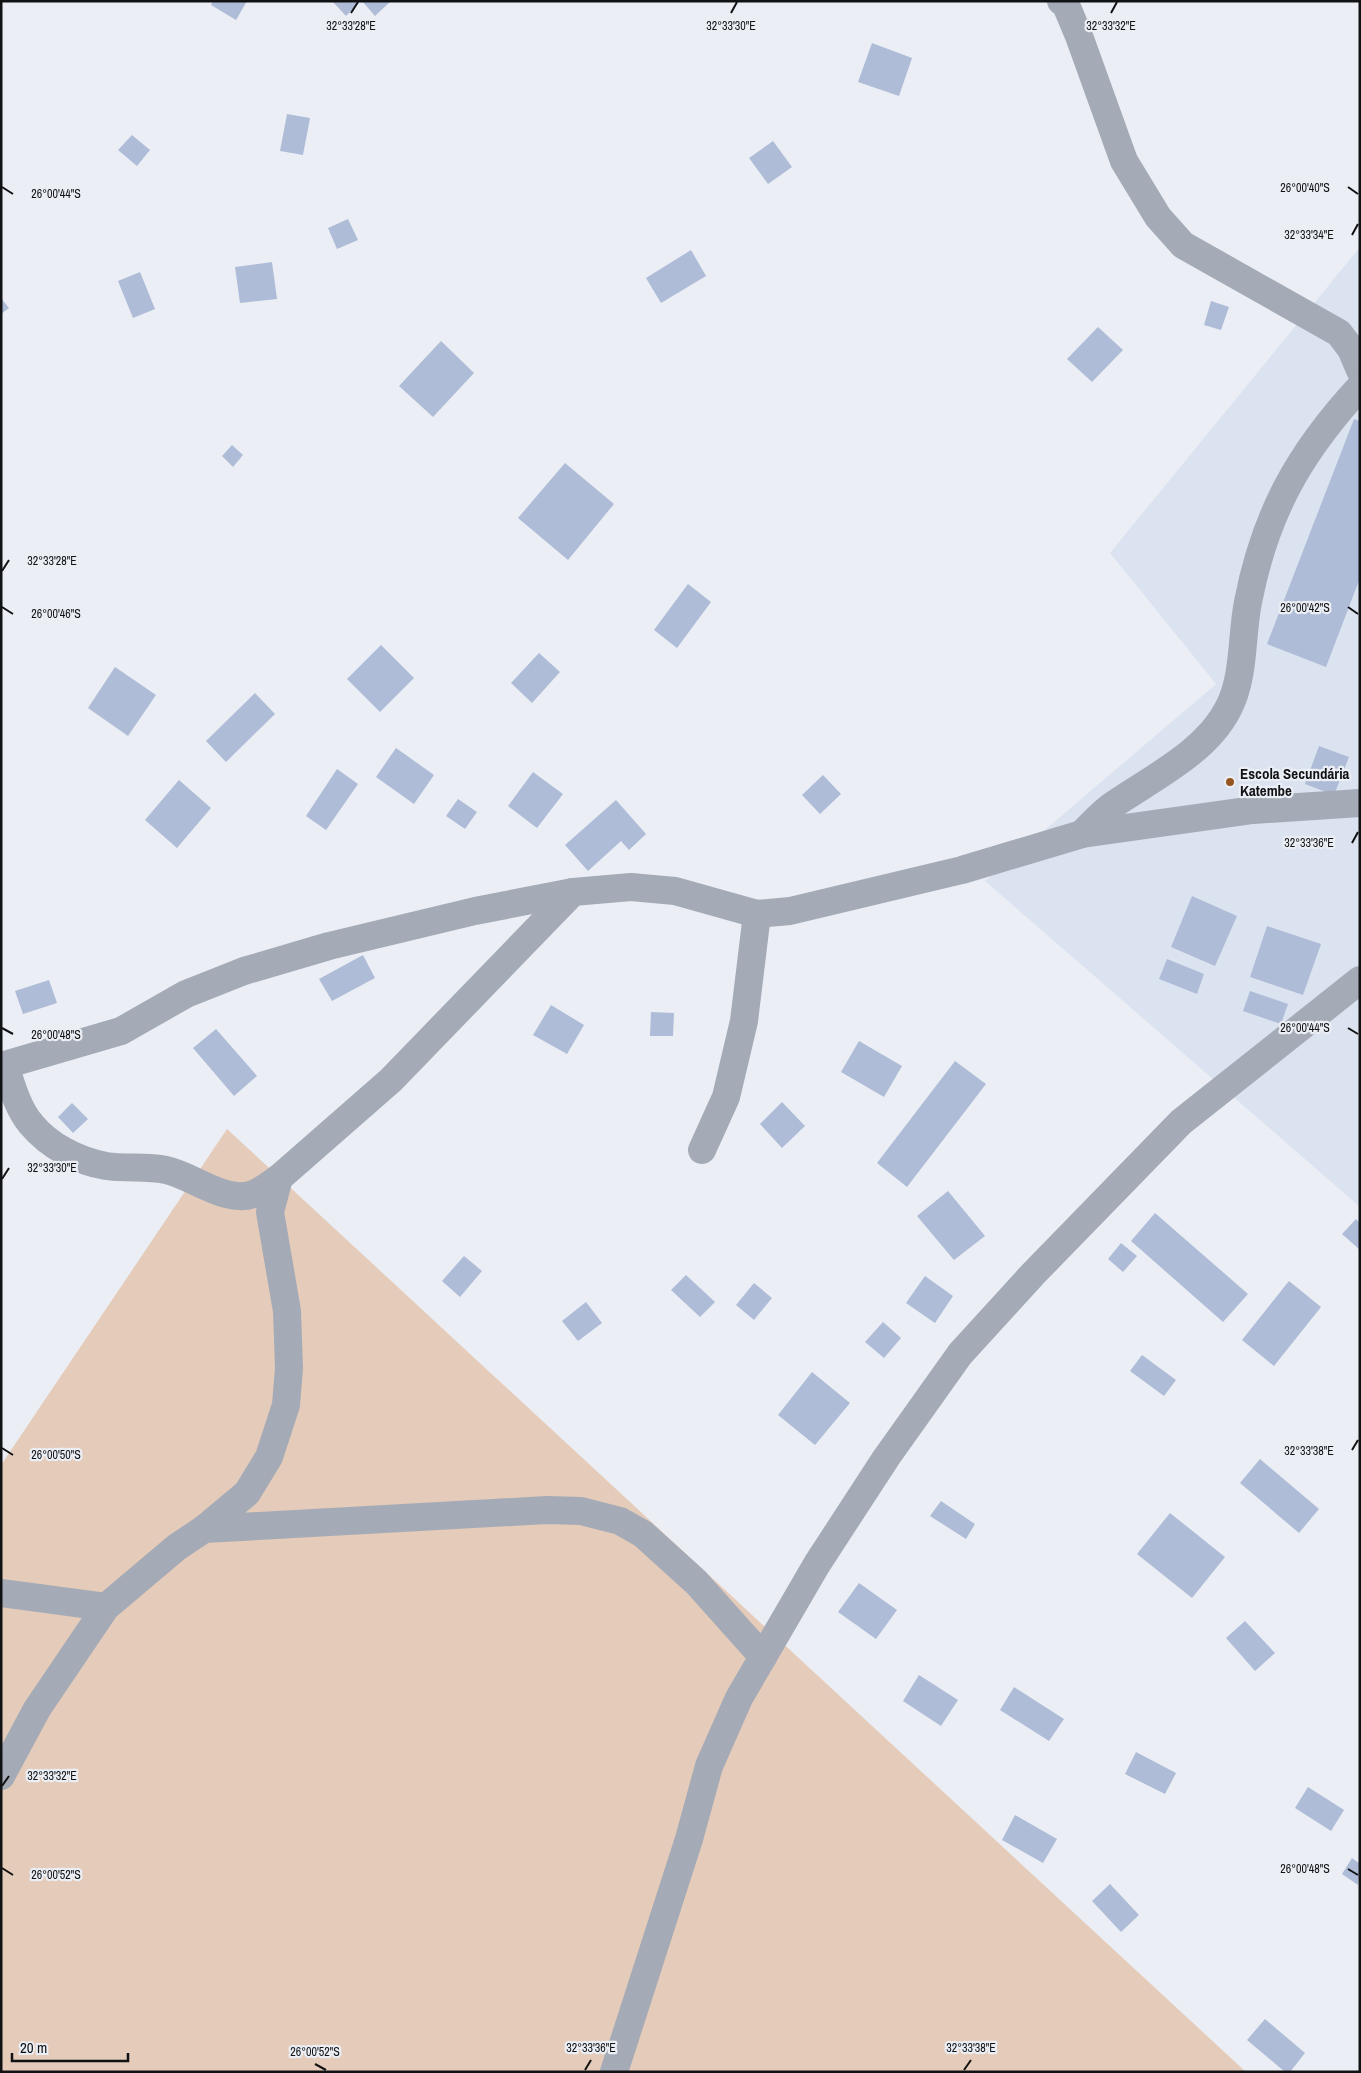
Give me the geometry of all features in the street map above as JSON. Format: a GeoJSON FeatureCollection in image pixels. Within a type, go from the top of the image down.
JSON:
{"type":"FeatureCollection","features":[{"type":"Feature","properties":{"kind":"street"},"geometry":{"type":"LineString","coordinates":[[1061,1],[1066,5],[1079,36],[1124,161],[1158,218],[1183,245],[1339,333],[1351,349],[1360,370]]}},
{"type":"Feature","properties":{"kind":"street"},"geometry":{"type":"LineString","coordinates":[[1082,834],[1114,804],[1168,771],[1215,728],[1228,709],[1238,686],[1247,604],[1258,552],[1271,519],[1295,470],[1334,415],[1360,387]]}},
{"type":"Feature","properties":{"kind":"street"},"geometry":{"type":"LineString","coordinates":[[573,892],[391,1080],[279,1178],[256,1193],[244,1196],[224,1193],[168,1170],[133,1166],[107,1166],[80,1159],[53,1145],[30,1123],[3,1066],[120,1031],[186,994],[244,971],[329,946],[448,917],[573,892],[630,887],[675,892],[757,914],[790,911],[962,870],[1082,834],[1253,810],[1360,803]]}},
{"type":"Feature","properties":{"kind":"street"},"geometry":{"type":"LineString","coordinates":[[702,1150],[726,1096],[744,1021],[757,914]]}},
{"type":"Feature","properties":{"kind":"street"},"geometry":{"type":"LineString","coordinates":[[614,2072],[686,1848],[709,1766],[739,1698],[817,1564],[886,1458],[960,1354],[1033,1274],[1181,1122],[1360,980]]}},
{"type":"Feature","properties":{"kind":"street"},"geometry":{"type":"LineString","coordinates":[[1,1776],[37,1709],[106,1607],[177,1547],[204,1529],[247,1493],[269,1456],[286,1406],[288,1368],[287,1311],[270,1212],[279,1178]]}},
{"type":"Feature","properties":{"kind":"street"},"geometry":{"type":"LineString","coordinates":[[204,1529],[548,1510],[581,1511],[620,1521],[643,1534],[696,1582],[763,1657]]}},
{"type":"Feature","properties":{"kind":"street"},"geometry":{"type":"LineString","coordinates":[[1,1593],[106,1607]]}},
{"type":"Feature","properties":{"kind":"shaded area","name":"Escola Secundária Katembe"},"geometry":{"type":"Polygon","coordinates":[[[1360,247],[1360,1207],[985,881],[1216,684],[1110,553],[1360,247]]]}},
{"type":"Feature","properties":{"kind":"shaded area"},"geometry":{"type":"Polygon","coordinates":[[[227,1129],[1246,2072],[1,2072],[1,1465],[227,1129]]]}},
{"type":"Feature","properties":{"kind":"building"},"geometry":{"type":"Polygon","coordinates":[[[213,1],[247,1],[236,20],[211,5],[213,1]]]}},
{"type":"Feature","properties":{"kind":"building"},"geometry":{"type":"Polygon","coordinates":[[[332,1],[361,1],[346,16],[332,1]]]}},
{"type":"Feature","properties":{"kind":"building"},"geometry":{"type":"Polygon","coordinates":[[[362,1],[391,1],[375,16],[362,1]]]}},
{"type":"Feature","properties":{"kind":"building"},"geometry":{"type":"Polygon","coordinates":[[[872,43],[912,58],[899,96],[858,82],[872,43]]]}},
{"type":"Feature","properties":{"kind":"building"},"geometry":{"type":"Polygon","coordinates":[[[287,114],[310,118],[303,155],[280,151],[287,114]]]}},
{"type":"Feature","properties":{"kind":"building"},"geometry":{"type":"Polygon","coordinates":[[[132,135],[150,150],[137,166],[118,150],[132,135]]]}},
{"type":"Feature","properties":{"kind":"building"},"geometry":{"type":"Polygon","coordinates":[[[773,141],[792,167],[768,184],[749,158],[773,141]]]}},
{"type":"Feature","properties":{"kind":"building"},"geometry":{"type":"Polygon","coordinates":[[[348,219],[358,240],[337,249],[328,228],[348,219]]]}},
{"type":"Feature","properties":{"kind":"building"},"geometry":{"type":"Polygon","coordinates":[[[691,250],[706,276],[661,303],[646,278],[691,250]]]}},
{"type":"Feature","properties":{"kind":"building"},"geometry":{"type":"Polygon","coordinates":[[[272,262],[277,299],[240,303],[235,267],[272,262]]]}},
{"type":"Feature","properties":{"kind":"building"},"geometry":{"type":"Polygon","coordinates":[[[140,272],[155,309],[133,318],[118,281],[140,272]]]}},
{"type":"Feature","properties":{"kind":"building"},"geometry":{"type":"Polygon","coordinates":[[[1,298],[9,308],[1,314],[1,298]]]}},
{"type":"Feature","properties":{"kind":"building"},"geometry":{"type":"Polygon","coordinates":[[[1211,301],[1229,307],[1221,330],[1204,325],[1211,301]]]}},
{"type":"Feature","properties":{"kind":"building"},"geometry":{"type":"Polygon","coordinates":[[[1098,327],[1123,350],[1092,382],[1067,359],[1098,327]]]}},
{"type":"Feature","properties":{"kind":"building"},"geometry":{"type":"Polygon","coordinates":[[[441,341],[474,373],[433,417],[399,386],[441,341]]]}},
{"type":"Feature","properties":{"kind":"building"},"geometry":{"type":"Polygon","coordinates":[[[1354,419],[1360,421],[1360,578],[1326,667],[1267,644],[1354,419]]]}},
{"type":"Feature","properties":{"kind":"building"},"geometry":{"type":"Polygon","coordinates":[[[232,445],[243,455],[233,467],[222,456],[232,445]]]}},
{"type":"Feature","properties":{"kind":"building"},"geometry":{"type":"Polygon","coordinates":[[[565,463],[614,504],[568,560],[518,518],[565,463]]]}},
{"type":"Feature","properties":{"kind":"building"},"geometry":{"type":"Polygon","coordinates":[[[688,584],[711,602],[677,648],[654,630],[688,584]]]}},
{"type":"Feature","properties":{"kind":"building"},"geometry":{"type":"Polygon","coordinates":[[[381,645],[414,678],[380,712],[347,679],[381,645]]]}},
{"type":"Feature","properties":{"kind":"building"},"geometry":{"type":"Polygon","coordinates":[[[539,653],[560,672],[532,703],[511,683],[539,653]]]}},
{"type":"Feature","properties":{"kind":"building"},"geometry":{"type":"Polygon","coordinates":[[[115,667],[156,695],[128,736],[88,708],[115,667]]]}},
{"type":"Feature","properties":{"kind":"building"},"geometry":{"type":"Polygon","coordinates":[[[255,693],[275,714],[226,762],[206,741],[255,693]]]}},
{"type":"Feature","properties":{"kind":"building"},"geometry":{"type":"Polygon","coordinates":[[[1319,746],[1349,757],[1334,795],[1305,784],[1319,746]]]}},
{"type":"Feature","properties":{"kind":"building"},"geometry":{"type":"Polygon","coordinates":[[[396,748],[434,775],[414,804],[376,777],[396,748]]]}},
{"type":"Feature","properties":{"kind":"building"},"geometry":{"type":"Polygon","coordinates":[[[337,769],[358,784],[326,830],[306,816],[337,769]]]}},
{"type":"Feature","properties":{"kind":"building"},"geometry":{"type":"Polygon","coordinates":[[[533,772],[563,794],[537,828],[508,806],[533,772]]]}},
{"type":"Feature","properties":{"kind":"building"},"geometry":{"type":"Polygon","coordinates":[[[823,775],[841,794],[820,814],[802,795],[823,775]]]}},
{"type":"Feature","properties":{"kind":"building"},"geometry":{"type":"Polygon","coordinates":[[[179,780],[211,808],[177,848],[145,820],[179,780]]]}},
{"type":"Feature","properties":{"kind":"building"},"geometry":{"type":"Polygon","coordinates":[[[458,799],[477,812],[465,829],[446,816],[458,799]]]}},
{"type":"Feature","properties":{"kind":"building"},"geometry":{"type":"Polygon","coordinates":[[[616,800],[646,834],[629,850],[621,841],[588,871],[565,845],[616,800]]]}},
{"type":"Feature","properties":{"kind":"building"},"geometry":{"type":"Polygon","coordinates":[[[1192,896],[1237,916],[1215,966],[1171,947],[1192,896]]]}},
{"type":"Feature","properties":{"kind":"building"},"geometry":{"type":"Polygon","coordinates":[[[1267,926],[1321,944],[1303,995],[1250,977],[1267,926]]]}},
{"type":"Feature","properties":{"kind":"building"},"geometry":{"type":"Polygon","coordinates":[[[363,955],[375,978],[332,1001],[319,979],[363,955]]]}},
{"type":"Feature","properties":{"kind":"building"},"geometry":{"type":"Polygon","coordinates":[[[1167,959],[1204,974],[1197,994],[1159,979],[1167,959]]]}},
{"type":"Feature","properties":{"kind":"building"},"geometry":{"type":"Polygon","coordinates":[[[49,980],[57,1003],[23,1014],[15,991],[49,980]]]}},
{"type":"Feature","properties":{"kind":"building"},"geometry":{"type":"Polygon","coordinates":[[[1250,991],[1288,1004],[1281,1024],[1243,1011],[1250,991]]]}},
{"type":"Feature","properties":{"kind":"building"},"geometry":{"type":"Polygon","coordinates":[[[551,1005],[584,1025],[567,1054],[533,1035],[551,1005]]]}},
{"type":"Feature","properties":{"kind":"building"},"geometry":{"type":"Polygon","coordinates":[[[651,1012],[674,1013],[673,1036],[650,1036],[651,1012]]]}},
{"type":"Feature","properties":{"kind":"building"},"geometry":{"type":"Polygon","coordinates":[[[216,1029],[257,1076],[234,1096],[193,1048],[216,1029]]]}},
{"type":"Feature","properties":{"kind":"building"},"geometry":{"type":"Polygon","coordinates":[[[859,1041],[902,1066],[884,1097],[841,1072],[859,1041]]]}},
{"type":"Feature","properties":{"kind":"building"},"geometry":{"type":"Polygon","coordinates":[[[955,1061],[986,1084],[907,1187],[877,1163],[955,1061]]]}},
{"type":"Feature","properties":{"kind":"building"},"geometry":{"type":"Polygon","coordinates":[[[782,1102],[805,1126],[782,1148],[760,1124],[782,1102]]]}},
{"type":"Feature","properties":{"kind":"building"},"geometry":{"type":"Polygon","coordinates":[[[72,1103],[88,1119],[73,1133],[58,1117],[72,1103]]]}},
{"type":"Feature","properties":{"kind":"building"},"geometry":{"type":"Polygon","coordinates":[[[948,1191],[985,1236],[954,1260],[917,1216],[948,1191]]]}},
{"type":"Feature","properties":{"kind":"building"},"geometry":{"type":"Polygon","coordinates":[[[1155,1213],[1248,1294],[1223,1322],[1131,1241],[1155,1213]]]}},
{"type":"Feature","properties":{"kind":"building"},"geometry":{"type":"Polygon","coordinates":[[[1356,1219],[1360,1223],[1360,1250],[1342,1234],[1356,1219]]]}},
{"type":"Feature","properties":{"kind":"building"},"geometry":{"type":"Polygon","coordinates":[[[1121,1243],[1137,1256],[1123,1272],[1108,1259],[1121,1243]]]}},
{"type":"Feature","properties":{"kind":"building"},"geometry":{"type":"Polygon","coordinates":[[[464,1256],[482,1271],[460,1297],[442,1281],[464,1256]]]}},
{"type":"Feature","properties":{"kind":"building"},"geometry":{"type":"Polygon","coordinates":[[[686,1275],[715,1302],[700,1317],[671,1290],[686,1275]]]}},
{"type":"Feature","properties":{"kind":"building"},"geometry":{"type":"Polygon","coordinates":[[[925,1276],[953,1296],[935,1323],[906,1303],[925,1276]]]}},
{"type":"Feature","properties":{"kind":"building"},"geometry":{"type":"Polygon","coordinates":[[[1289,1281],[1321,1307],[1274,1366],[1242,1340],[1289,1281]]]}},
{"type":"Feature","properties":{"kind":"building"},"geometry":{"type":"Polygon","coordinates":[[[754,1283],[772,1298],[754,1320],[736,1305],[754,1283]]]}},
{"type":"Feature","properties":{"kind":"building"},"geometry":{"type":"Polygon","coordinates":[[[586,1302],[602,1323],[578,1341],[562,1321],[586,1302]]]}},
{"type":"Feature","properties":{"kind":"building"},"geometry":{"type":"Polygon","coordinates":[[[883,1322],[901,1338],[884,1358],[865,1342],[883,1322]]]}},
{"type":"Feature","properties":{"kind":"building"},"geometry":{"type":"Polygon","coordinates":[[[1142,1355],[1176,1380],[1164,1396],[1130,1371],[1142,1355]]]}},
{"type":"Feature","properties":{"kind":"building"},"geometry":{"type":"Polygon","coordinates":[[[812,1372],[850,1403],[815,1445],[778,1415],[812,1372]]]}},
{"type":"Feature","properties":{"kind":"building"},"geometry":{"type":"Polygon","coordinates":[[[1260,1459],[1319,1509],[1299,1533],[1240,1483],[1260,1459]]]}},
{"type":"Feature","properties":{"kind":"building"},"geometry":{"type":"Polygon","coordinates":[[[941,1501],[975,1524],[966,1539],[930,1516],[941,1501]]]}},
{"type":"Feature","properties":{"kind":"building"},"geometry":{"type":"Polygon","coordinates":[[[1170,1513],[1225,1557],[1192,1598],[1137,1554],[1170,1513]]]}},
{"type":"Feature","properties":{"kind":"building"},"geometry":{"type":"Polygon","coordinates":[[[859,1583],[897,1610],[876,1639],[838,1612],[859,1583]]]}},
{"type":"Feature","properties":{"kind":"building"},"geometry":{"type":"Polygon","coordinates":[[[1245,1621],[1275,1653],[1255,1671],[1226,1638],[1245,1621]]]}},
{"type":"Feature","properties":{"kind":"building"},"geometry":{"type":"Polygon","coordinates":[[[919,1675],[958,1700],[941,1726],[903,1701],[919,1675]]]}},
{"type":"Feature","properties":{"kind":"building"},"geometry":{"type":"Polygon","coordinates":[[[1014,1687],[1064,1719],[1049,1741],[1000,1710],[1014,1687]]]}},
{"type":"Feature","properties":{"kind":"building"},"geometry":{"type":"Polygon","coordinates":[[[1136,1752],[1176,1773],[1165,1794],[1125,1774],[1136,1752]]]}},
{"type":"Feature","properties":{"kind":"building"},"geometry":{"type":"Polygon","coordinates":[[[1308,1787],[1344,1810],[1331,1831],[1295,1808],[1308,1787]]]}},
{"type":"Feature","properties":{"kind":"building"},"geometry":{"type":"Polygon","coordinates":[[[1015,1815],[1057,1839],[1043,1863],[1002,1840],[1015,1815]]]}},
{"type":"Feature","properties":{"kind":"building"},"geometry":{"type":"Polygon","coordinates":[[[1352,1858],[1360,1864],[1358,1885],[1342,1874],[1352,1858]]]}},
{"type":"Feature","properties":{"kind":"building"},"geometry":{"type":"Polygon","coordinates":[[[1110,1884],[1139,1915],[1121,1932],[1092,1901],[1110,1884]]]}},
{"type":"Feature","properties":{"kind":"building"},"geometry":{"type":"Polygon","coordinates":[[[1265,2019],[1305,2053],[1290,2072],[1285,2072],[1247,2040],[1265,2019]]]}},
{"type":"Feature","properties":{"kind":"place","name":"Escola Secundária Katembe"},"geometry":{"type":"Point","coordinates":[1230,782]}}]}
